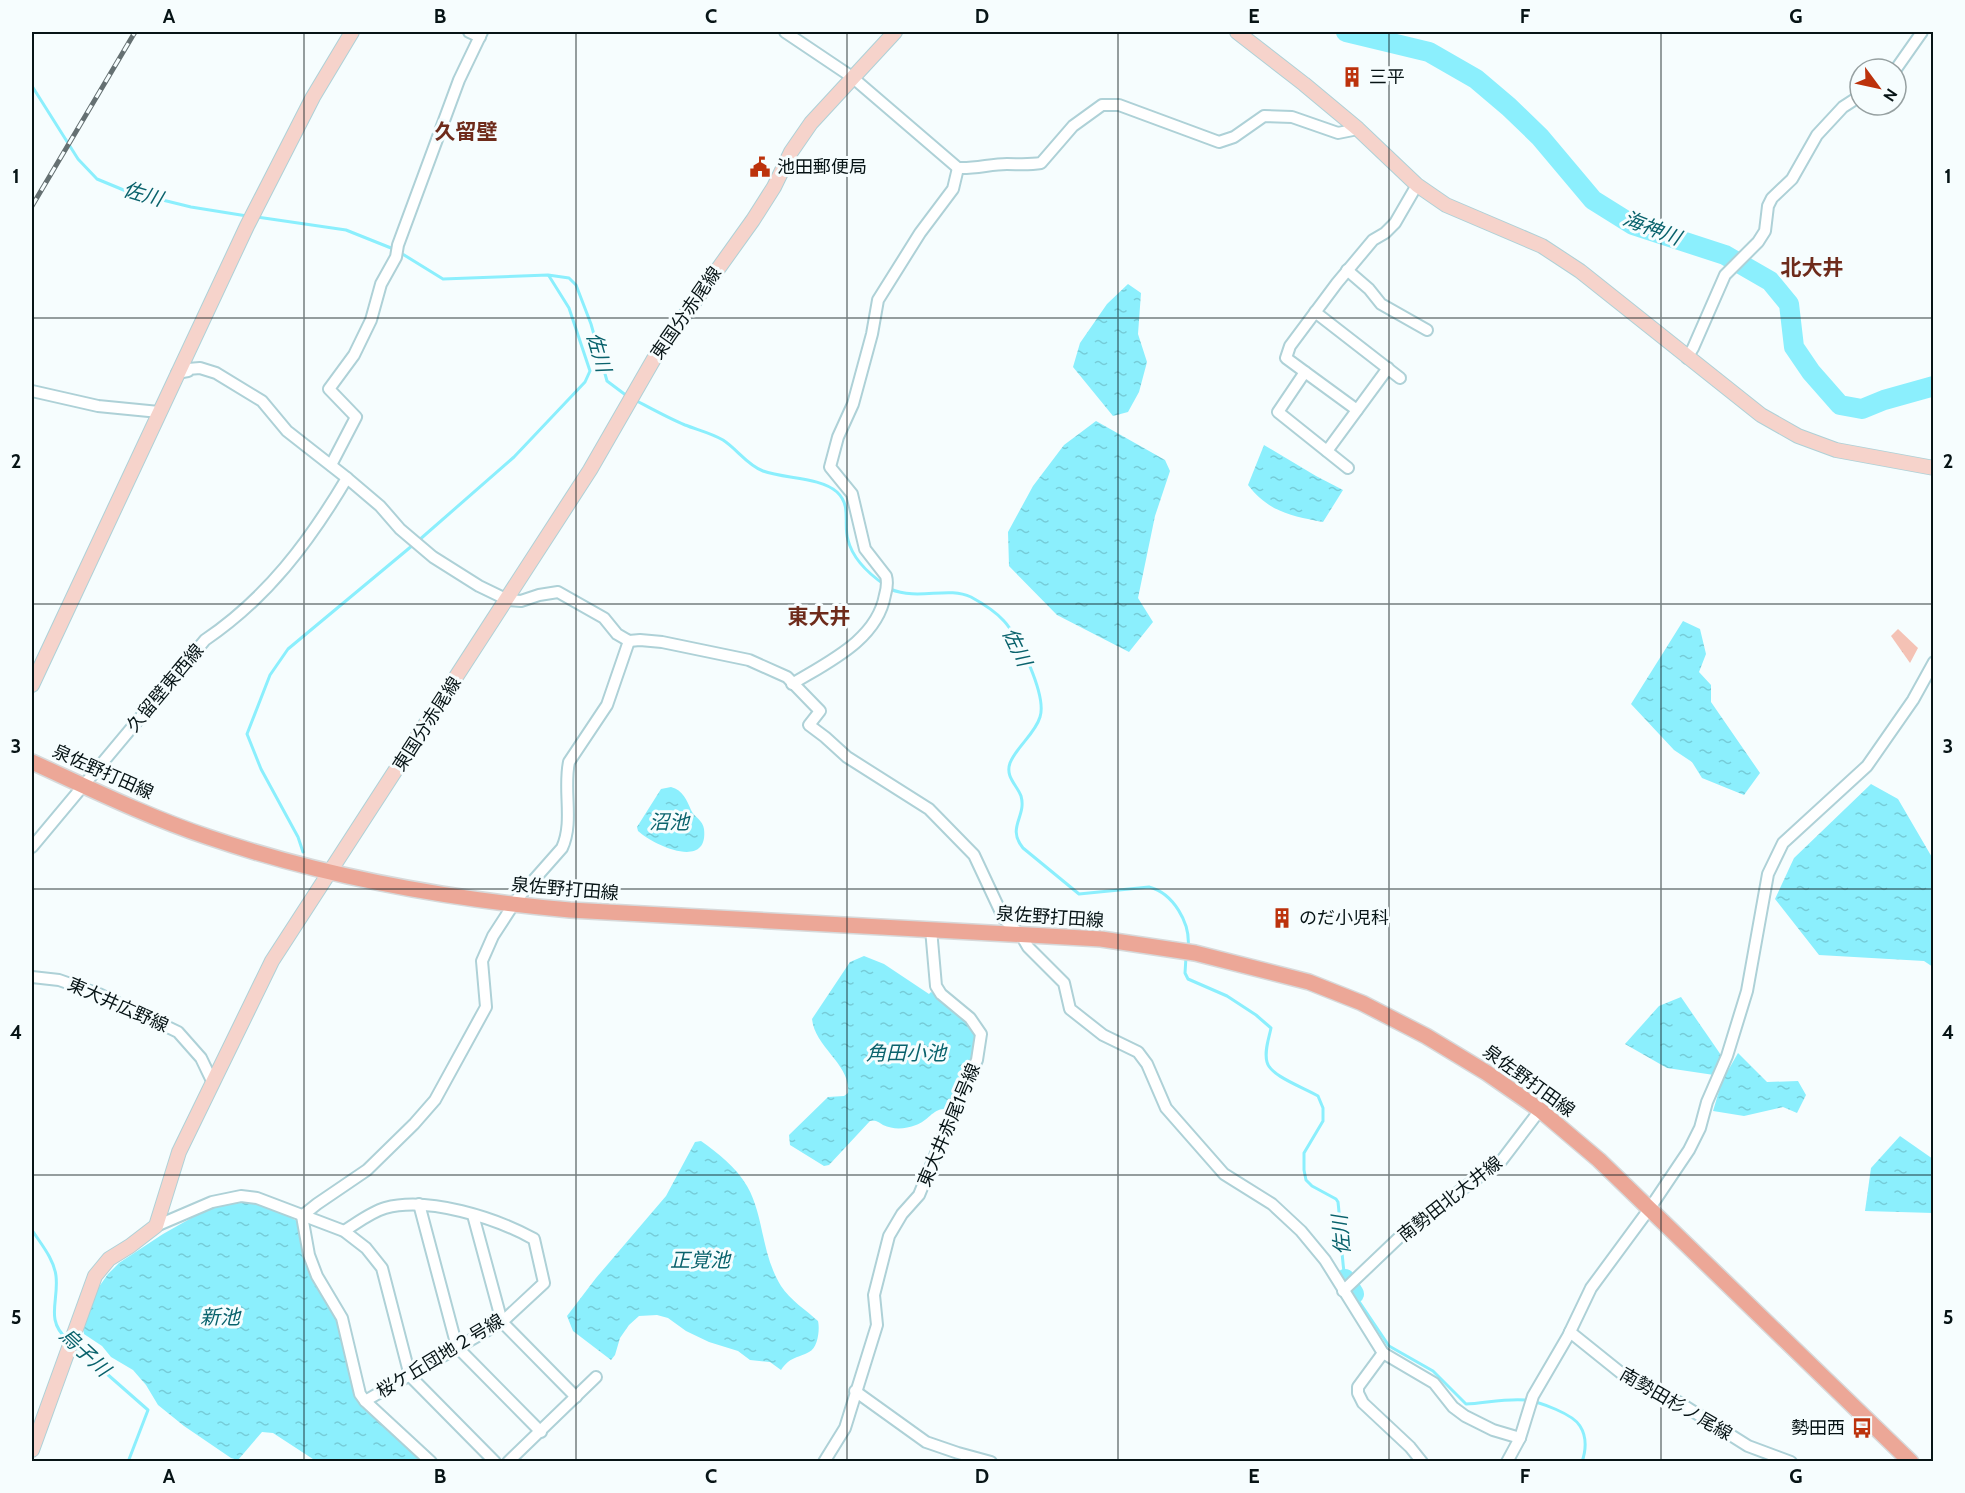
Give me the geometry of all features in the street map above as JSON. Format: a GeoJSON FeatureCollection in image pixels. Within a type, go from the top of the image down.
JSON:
{"type":"FeatureCollection","features":[{"type":"Feature","properties":{"kind":"main road","name":"泉佐野打田線"},"geometry":{"type":"LineString","coordinates":[[32,762],[207,837],[331,872],[411,889],[513,905],[570,910],[1101,939],[1195,953],[1309,982],[1362,1003],[1426,1036],[1487,1073],[1540,1110],[1599,1160],[1911,1461]]}},
{"type":"Feature","properties":{"kind":"street"},"geometry":{"type":"LineString","coordinates":[[32,685],[247,226],[313,97],[352,32]]}},
{"type":"Feature","properties":{"kind":"street"},"geometry":{"type":"LineString","coordinates":[[331,465],[356,417],[329,389],[354,355],[371,320],[381,284],[396,257],[398,245],[459,80],[481,34],[469,32]]}},
{"type":"Feature","properties":{"kind":"street"},"geometry":{"type":"LineString","coordinates":[[785,32],[852,77],[958,168],[972,169],[1007,164],[1026,166],[1041,163],[1073,126],[1102,105],[1119,105],[1219,142],[1234,137],[1264,116],[1292,117],[1338,133],[1358,129]]}},
{"type":"Feature","properties":{"kind":"street","name":"東国分赤尾線"},"geometry":{"type":"LineString","coordinates":[[156,1226],[179,1152],[272,961],[508,600],[590,470],[672,330],[753,220],[811,123],[895,32]]}},
{"type":"Feature","properties":{"kind":"street"},"geometry":{"type":"LineString","coordinates":[[1237,32],[1358,129],[1417,185],[1446,205],[1542,246],[1580,271],[1761,415],[1798,436],[1836,450],[1934,468]]}},
{"type":"Feature","properties":{"kind":"street"},"geometry":{"type":"LineString","coordinates":[[1904,57],[1922,32]]}},
{"type":"Feature","properties":{"kind":"street"},"geometry":{"type":"LineString","coordinates":[[1687,358],[1729,269],[1758,242],[1765,231],[1768,206],[1772,198],[1792,179],[1817,135],[1848,104]]}},
{"type":"Feature","properties":{"kind":"street"},"geometry":{"type":"LineString","coordinates":[[792,684],[856,644],[884,606],[887,587],[865,549],[852,494],[830,467],[838,438],[853,404],[872,334],[878,300],[920,233],[953,189],[958,168]]}},
{"type":"Feature","properties":{"kind":"street"},"geometry":{"type":"LineString","coordinates":[[1357,410],[1286,358],[1290,346],[1347,270],[1372,240],[1385,233],[1395,223],[1417,185]]}},
{"type":"Feature","properties":{"kind":"street"},"geometry":{"type":"LineString","coordinates":[[1347,270],[1369,289],[1381,304],[1427,330]]}},
{"type":"Feature","properties":{"kind":"street"},"geometry":{"type":"LineString","coordinates":[[1315,312],[1400,378]]}},
{"type":"Feature","properties":{"kind":"street"},"geometry":{"type":"LineString","coordinates":[[177,373],[200,368],[216,373],[262,401],[287,431],[380,506],[400,528],[433,557],[479,586],[508,600],[521,601],[558,592],[604,618],[617,634],[629,641],[662,642],[748,660],[787,677],[820,711],[809,725],[847,757],[929,808],[974,855],[1005,919],[1064,983],[1070,1009],[1103,1035],[1138,1052],[1147,1064],[1166,1108],[1224,1174],[1272,1204],[1301,1231],[1347,1287],[1383,1353],[1434,1383],[1453,1407],[1465,1416],[1478,1424],[1520,1438]]}},
{"type":"Feature","properties":{"kind":"street"},"geometry":{"type":"LineString","coordinates":[[1327,452],[1388,368]]}},
{"type":"Feature","properties":{"kind":"street"},"geometry":{"type":"LineString","coordinates":[[1305,372],[1278,412],[1348,468]]}},
{"type":"Feature","properties":{"kind":"street"},"geometry":{"type":"LineString","coordinates":[[32,391],[98,406],[159,412]]}},
{"type":"Feature","properties":{"kind":"street","name":"久留壁東西線"},"geometry":{"type":"LineString","coordinates":[[32,848],[205,640],[253,603],[307,542],[347,478]]}},
{"type":"Feature","properties":{"kind":"street"},"geometry":{"type":"LineString","coordinates":[[302,1216],[368,1170],[435,1100],[486,1007],[482,961],[493,936],[513,905],[562,848],[565,840],[569,762],[607,705],[629,641]]}},
{"type":"Feature","properties":{"kind":"street"},"geometry":{"type":"LineString","coordinates":[[1507,1461],[1520,1438],[1531,1401],[1570,1332],[1591,1288],[1689,1150],[1700,1128],[1707,1102],[1727,1056],[1748,991],[1768,874],[1783,843],[1867,766],[1913,700],[1934,662]]}},
{"type":"Feature","properties":{"kind":"street","name":"東大井赤尾1号線"},"geometry":{"type":"LineString","coordinates":[[825,1461],[845,1428],[877,1325],[874,1295],[889,1236],[902,1214],[920,1195],[955,1107],[977,1060],[981,1034],[970,1018],[941,994],[936,986],[931,929]]}},
{"type":"Feature","properties":{"kind":"street","name":"東大井広野線"},"geometry":{"type":"LineString","coordinates":[[32,977],[59,980],[99,994],[178,1032],[201,1058],[213,1083]]}},
{"type":"Feature","properties":{"kind":"street","name":"南勢田北大井線"},"geometry":{"type":"LineString","coordinates":[[1347,1287],[1408,1229],[1502,1160],[1540,1110]]}},
{"type":"Feature","properties":{"kind":"street"},"geometry":{"type":"LineString","coordinates":[[32,1450],[95,1276],[109,1259],[156,1226],[212,1202],[241,1196],[256,1198],[344,1231],[366,1248],[382,1268],[410,1376],[495,1461]]}},
{"type":"Feature","properties":{"kind":"street","name":"桜ケ丘団地２号線"},"geometry":{"type":"LineString","coordinates":[[344,1231],[383,1209],[406,1204],[419,1204],[473,1215],[534,1239],[544,1283],[502,1322],[365,1401]]}},
{"type":"Feature","properties":{"kind":"street"},"geometry":{"type":"LineString","coordinates":[[419,1204],[457,1347],[541,1432]]}},
{"type":"Feature","properties":{"kind":"street"},"geometry":{"type":"LineString","coordinates":[[473,1215],[502,1322],[576,1397]]}},
{"type":"Feature","properties":{"kind":"street"},"geometry":{"type":"LineString","coordinates":[[302,1216],[309,1255],[317,1276],[342,1318],[360,1394],[431,1461]]}},
{"type":"Feature","properties":{"kind":"street","name":"南勢田杉ノ尾線"},"geometry":{"type":"LineString","coordinates":[[1570,1332],[1631,1381],[1675,1400],[1748,1446],[1791,1461]]}},
{"type":"Feature","properties":{"kind":"street"},"geometry":{"type":"LineString","coordinates":[[1383,1353],[1362,1380],[1358,1393],[1363,1402],[1422,1461]]}},
{"type":"Feature","properties":{"kind":"street"},"geometry":{"type":"LineString","coordinates":[[508,1461],[541,1432],[596,1377]]}},
{"type":"Feature","properties":{"kind":"street"},"geometry":{"type":"LineString","coordinates":[[855,1391],[926,1442],[991,1461]]}},
{"type":"Feature","properties":{"kind":"green space"},"geometry":{"type":"Polygon","coordinates":[[[1898,629],[1918,648],[1910,663],[1891,636],[1898,629]]]}},
{"type":"Feature","properties":{"kind":"water"},"geometry":{"type":"Polygon","coordinates":[[[1128,284],[1141,293],[1138,334],[1147,362],[1139,392],[1128,412],[1113,416],[1073,367],[1080,343],[1107,304],[1128,284]]]}},
{"type":"Feature","properties":{"kind":"water"},"geometry":{"type":"Polygon","coordinates":[[[1096,421],[1165,460],[1170,471],[1155,516],[1138,598],[1153,622],[1129,652],[1057,615],[1009,566],[1008,532],[1033,486],[1064,445],[1096,421]]]}},
{"type":"Feature","properties":{"kind":"water"},"geometry":{"type":"Polygon","coordinates":[[[1264,445],[1343,490],[1323,522],[1281,511],[1264,501],[1248,485],[1264,445]]]}},
{"type":"Feature","properties":{"kind":"water"},"geometry":{"type":"Polygon","coordinates":[[[1683,621],[1700,629],[1706,654],[1699,672],[1711,685],[1711,702],[1760,773],[1744,795],[1702,778],[1692,762],[1674,750],[1631,704],[1683,621]]]}},
{"type":"Feature","properties":{"kind":"water"},"geometry":{"type":"Polygon","coordinates":[[[1871,784],[1898,799],[1933,859],[1933,967],[1924,961],[1819,955],[1775,899],[1794,858],[1871,784]]]}},
{"type":"Feature","properties":{"kind":"water","name":"沼池"},"geometry":{"type":"Polygon","coordinates":[[[671,787],[682,793],[703,826],[703,842],[698,849],[689,852],[667,848],[638,831],[637,827],[661,789],[671,787]]]}},
{"type":"Feature","properties":{"kind":"water","name":"角田小池"},"geometry":{"type":"Polygon","coordinates":[[[864,956],[884,964],[929,994],[931,992],[960,1013],[973,1030],[975,1049],[964,1082],[949,1110],[936,1111],[921,1123],[904,1128],[891,1128],[876,1121],[870,1121],[829,1165],[824,1166],[790,1145],[789,1135],[828,1097],[844,1096],[848,1093],[844,1073],[819,1039],[812,1019],[850,962],[864,956]]]}},
{"type":"Feature","properties":{"kind":"water"},"geometry":{"type":"Polygon","coordinates":[[[1681,997],[1723,1058],[1714,1075],[1667,1068],[1625,1044],[1659,1006],[1681,997]]]}},
{"type":"Feature","properties":{"kind":"water"},"geometry":{"type":"Polygon","coordinates":[[[1738,1053],[1767,1082],[1798,1081],[1806,1095],[1797,1113],[1783,1107],[1744,1116],[1713,1111],[1722,1081],[1738,1053]]]}},
{"type":"Feature","properties":{"kind":"water"},"geometry":{"type":"Polygon","coordinates":[[[1900,1136],[1933,1159],[1933,1213],[1865,1211],[1871,1168],[1900,1136]]]}},
{"type":"Feature","properties":{"kind":"water","name":"正覚池"},"geometry":{"type":"Polygon","coordinates":[[[701,1141],[732,1166],[747,1186],[757,1209],[774,1274],[789,1296],[818,1321],[818,1338],[812,1350],[791,1360],[781,1370],[770,1362],[750,1360],[738,1351],[709,1342],[686,1331],[668,1318],[657,1315],[639,1316],[629,1325],[620,1338],[615,1355],[611,1360],[573,1331],[567,1316],[596,1278],[666,1196],[695,1142],[701,1141]]]}},
{"type":"Feature","properties":{"kind":"water","name":"新池"},"geometry":{"type":"Polygon","coordinates":[[[245,1201],[278,1211],[299,1222],[339,1320],[359,1398],[425,1461],[316,1461],[273,1433],[262,1432],[238,1460],[231,1458],[158,1405],[146,1385],[133,1370],[111,1357],[102,1346],[84,1334],[83,1327],[96,1291],[119,1263],[163,1234],[209,1208],[245,1201]]]}},
{"type":"Feature","properties":{"kind":"waterway","name":"海神川"},"geometry":{"type":"LineString","coordinates":[[1346,32],[1429,52],[1476,79],[1540,137],[1593,200],[1633,225],[1725,255],[1770,281],[1789,304],[1794,347],[1811,372],[1840,405],[1862,409],[1884,400],[1934,386]]}},
{"type":"Feature","properties":{"kind":"waterway","name":"佐川"},"geometry":{"type":"LineString","coordinates":[[32,86],[78,159],[97,179],[126,191],[191,207],[247,216]]}},
{"type":"Feature","properties":{"kind":"waterway","name":"佐川"},"geometry":{"type":"LineString","coordinates":[[257,217],[346,230],[396,250],[443,279],[548,275],[569,278],[576,285],[591,324],[607,381],[627,396]]}},
{"type":"Feature","properties":{"kind":"waterway"},"geometry":{"type":"LineString","coordinates":[[418,541],[514,457],[585,382],[590,371],[569,308],[549,276]]}},
{"type":"Feature","properties":{"kind":"waterway","name":"佐川"},"geometry":{"type":"LineString","coordinates":[[635,400],[679,422],[723,440],[752,465],[763,471],[812,481],[837,492],[842,497],[846,509],[850,547],[868,571],[885,585]]}},
{"type":"Feature","properties":{"kind":"waterway"},"geometry":{"type":"LineString","coordinates":[[303,852],[298,837],[261,769],[247,734],[270,675],[288,649],[413,545]]}},
{"type":"Feature","properties":{"kind":"waterway","name":"佐川"},"geometry":{"type":"LineString","coordinates":[[890,589],[912,594],[962,594],[984,605],[1004,621],[1017,640],[1030,667],[1036,682],[1041,708],[1038,723],[1013,757],[1009,768],[1010,777],[1021,796],[1022,803],[1016,828],[1018,841],[1023,848],[1079,894],[1149,887],[1158,890],[1179,910],[1187,929],[1188,948]]}},
{"type":"Feature","properties":{"kind":"waterway","name":"佐川"},"geometry":{"type":"LineString","coordinates":[[1186,957],[1185,973],[1188,979],[1227,996],[1271,1028],[1266,1053],[1267,1062],[1274,1072],[1318,1096],[1323,1108],[1323,1121],[1304,1153],[1304,1170],[1306,1180],[1312,1186],[1338,1202],[1345,1279]]}},
{"type":"Feature","properties":{"kind":"waterway","name":"烏子川"},"geometry":{"type":"LineString","coordinates":[[32,1230],[47,1252],[55,1270],[56,1325],[67,1339]]}},
{"type":"Feature","properties":{"kind":"waterway","name":"佐川"},"geometry":{"type":"LineString","coordinates":[[1345,1279],[1354,1294]]}},
{"type":"Feature","properties":{"kind":"waterway","name":"佐川"},"geometry":{"type":"LineString","coordinates":[[1354,1294],[1389,1346],[1433,1371],[1466,1404],[1526,1400],[1547,1406],[1571,1417],[1580,1426],[1585,1439],[1582,1462]]}},
{"type":"Feature","properties":{"kind":"waterway","name":"烏子川"},"geometry":{"type":"LineString","coordinates":[[74,1345],[148,1410],[128,1462]]}},
{"type":"Feature","properties":{"kind":"railway"},"geometry":{"type":"LineString","coordinates":[[32,206],[135,32]]}},
{"type":"Feature","properties":{"kind":"place","name":"三平"},"geometry":{"type":"Point","coordinates":[1352,77]}},
{"type":"Feature","properties":{"kind":"place","name":"池田郵便局"},"geometry":{"type":"Point","coordinates":[760,167]}},
{"type":"Feature","properties":{"kind":"place","name":"のだ小児科"},"geometry":{"type":"Point","coordinates":[1282,918]}},
{"type":"Feature","properties":{"kind":"place","name":"勢田西"},"geometry":{"type":"Point","coordinates":[1862,1428]}},
{"type":"Feature","properties":{"kind":"district","name":"久留壁"},"geometry":{"type":"Point","coordinates":[466,132]}},
{"type":"Feature","properties":{"kind":"district","name":"北大井"},"geometry":{"type":"Point","coordinates":[1812,268]}},
{"type":"Feature","properties":{"kind":"district","name":"東大井"},"geometry":{"type":"Point","coordinates":[819,617]}}]}
